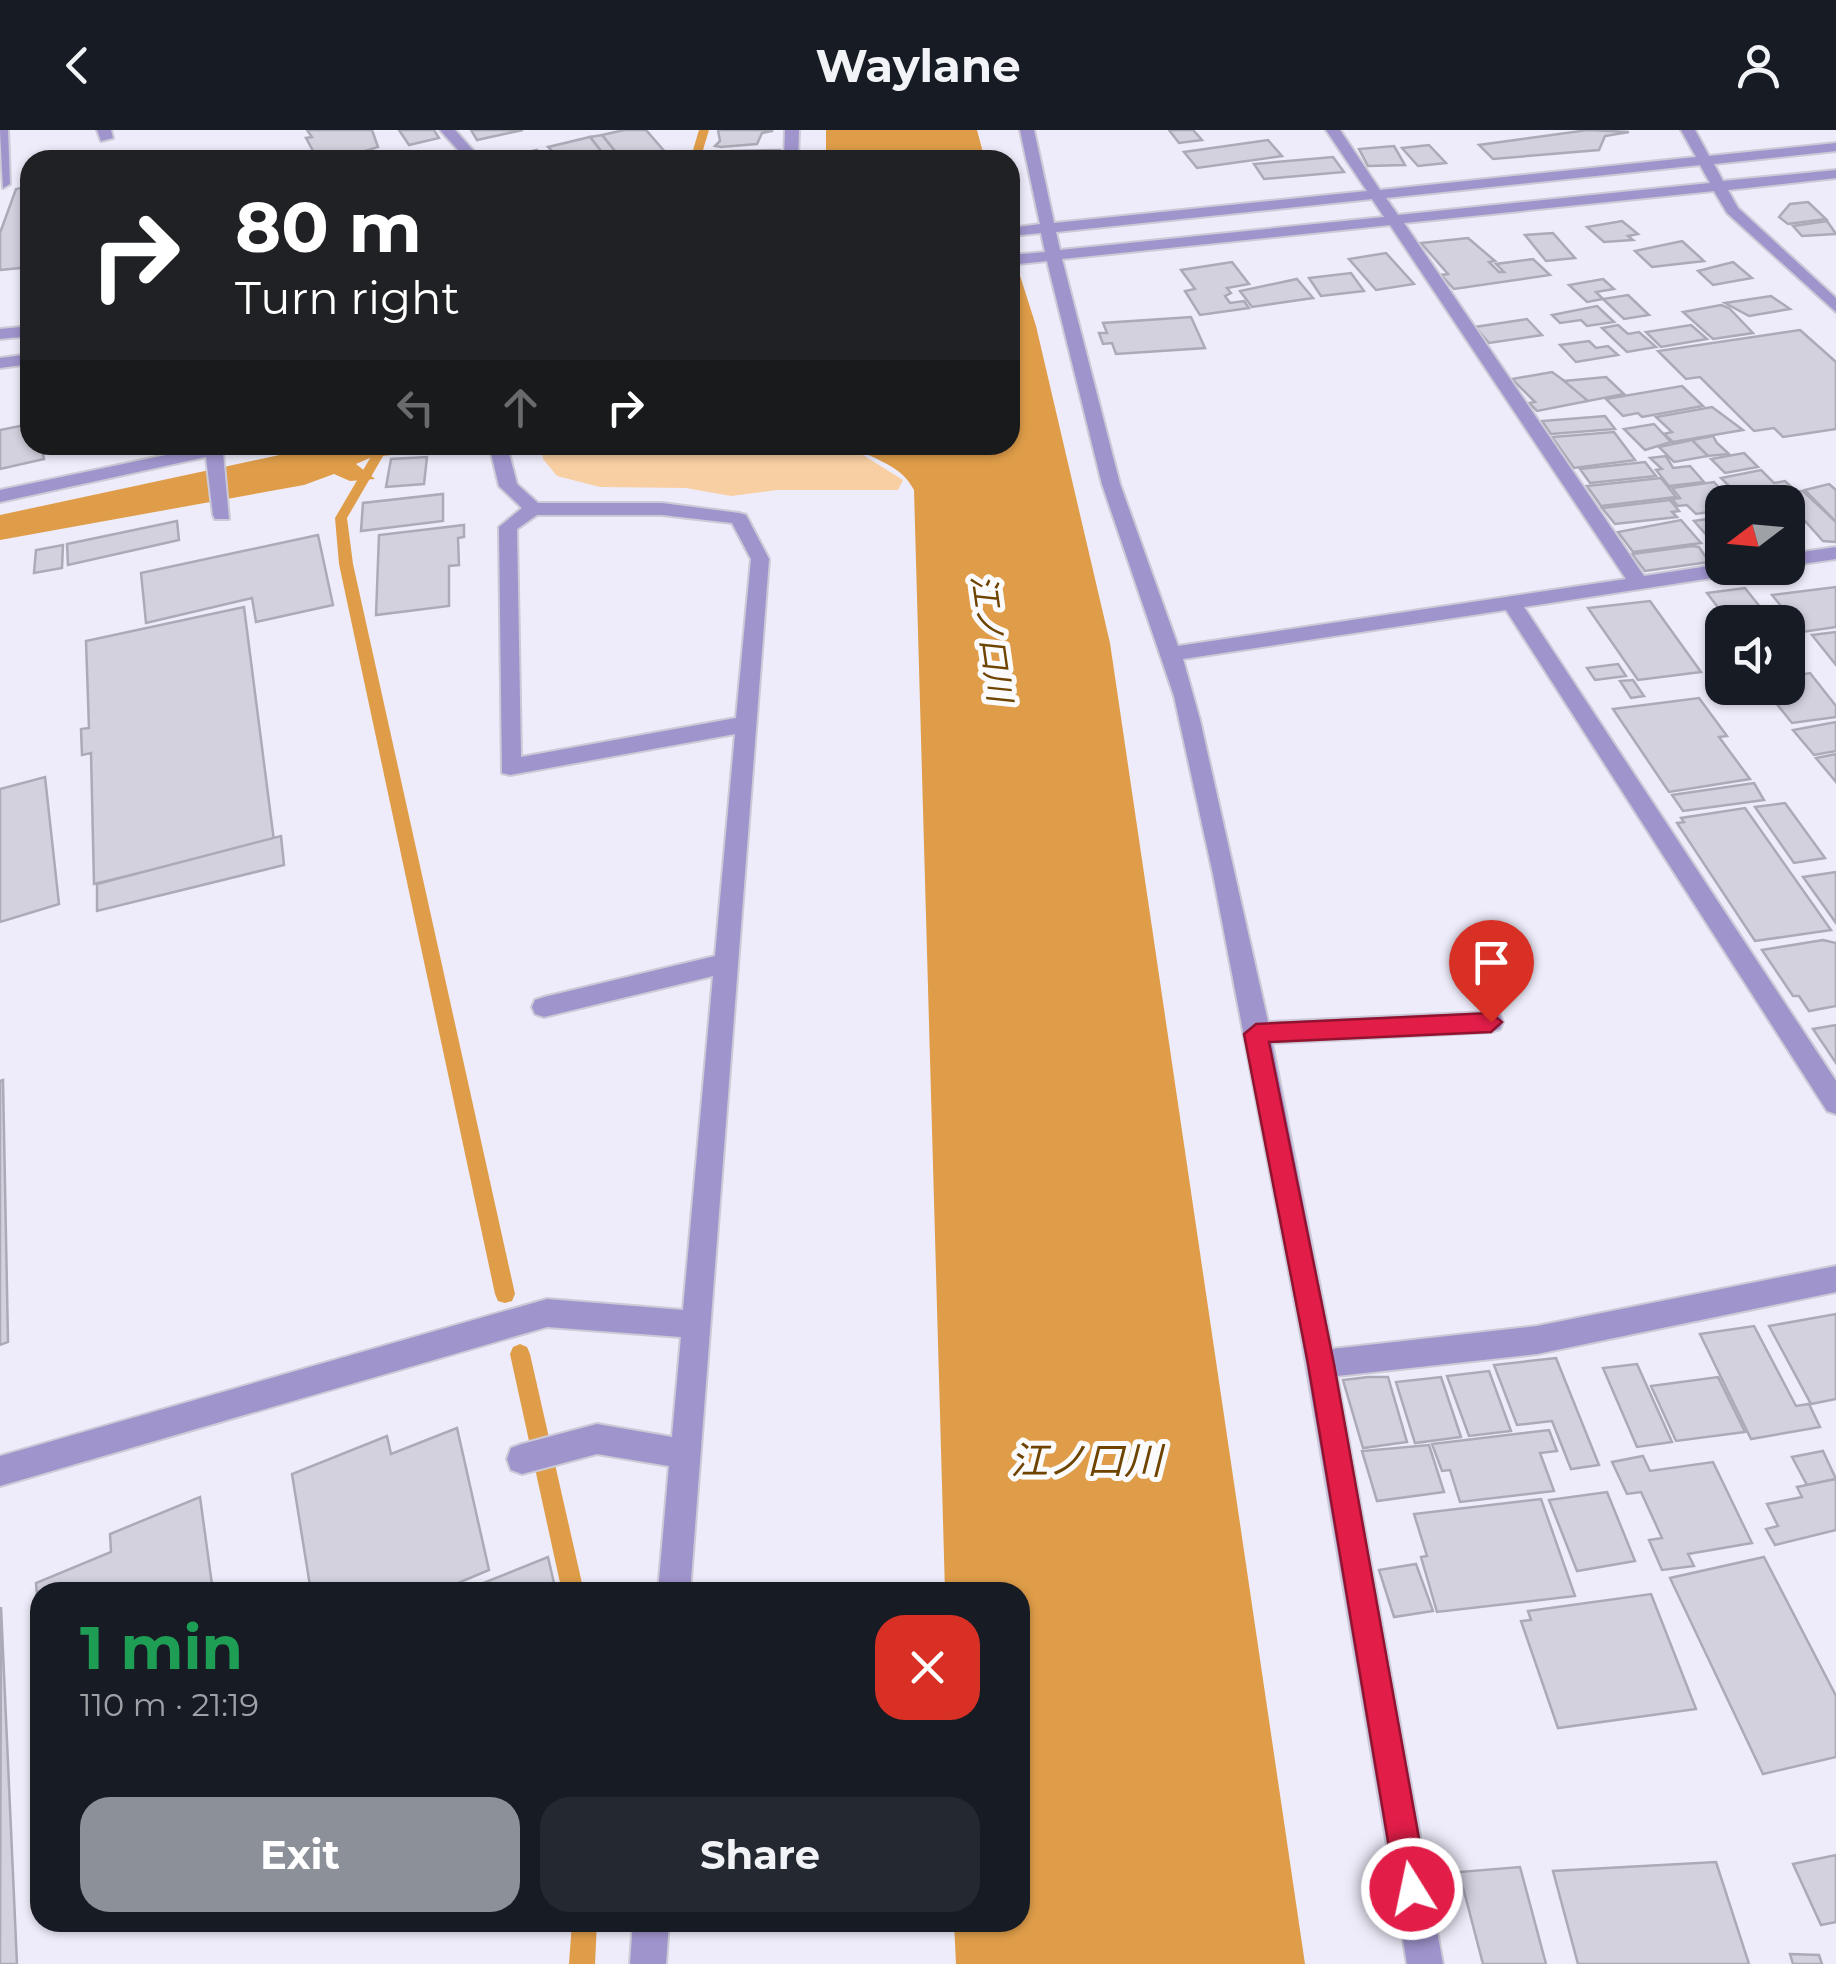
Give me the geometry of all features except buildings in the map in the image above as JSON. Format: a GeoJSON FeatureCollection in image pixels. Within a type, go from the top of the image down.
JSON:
{"type":"FeatureCollection","features":[{"type":"Feature","properties":{"kind":"street"},"geometry":{"type":"LineString","coordinates":[[1,130],[2,184]]}},
{"type":"Feature","properties":{"kind":"street"},"geometry":{"type":"LineString","coordinates":[[447,130],[466,150]]}},
{"type":"Feature","properties":{"kind":"street"},"geometry":{"type":"LineString","coordinates":[[1045,130],[1027,130],[1050,228],[1045,256],[1127,533],[1173,654],[1256,1034],[1321,1364],[1425,1964]]}},
{"type":"Feature","properties":{"kind":"street"},"geometry":{"type":"LineString","coordinates":[[1333,130],[1638,582]]}},
{"type":"Feature","properties":{"kind":"street"},"geometry":{"type":"LineString","coordinates":[[1688,130],[1732,210],[1836,307]]}},
{"type":"Feature","properties":{"kind":"street"},"geometry":{"type":"LineString","coordinates":[[1020,231],[1836,147]]}},
{"type":"Feature","properties":{"kind":"street"},"geometry":{"type":"LineString","coordinates":[[1020,259],[1836,174]]}},
{"type":"Feature","properties":{"kind":"street"},"geometry":{"type":"LineString","coordinates":[[0,496],[220,455]]}},
{"type":"Feature","properties":{"kind":"street"},"geometry":{"type":"LineString","coordinates":[[500,455],[508,486],[533,509]]}},
{"type":"Feature","properties":{"kind":"street"},"geometry":{"type":"LineString","coordinates":[[214,458],[222,515]]}},
{"type":"Feature","properties":{"kind":"street"},"geometry":{"type":"LineString","coordinates":[[675,1582],[693,1324],[728,963],[747,724],[760,560],[739,519],[684,507],[533,509],[508,527],[510,767],[747,724]]}},
{"type":"Feature","properties":{"kind":"street"},"geometry":{"type":"LineString","coordinates":[[1805,558],[1836,553]]}},
{"type":"Feature","properties":{"kind":"street"},"geometry":{"type":"LineString","coordinates":[[1173,654],[1705,573]]}},
{"type":"Feature","properties":{"kind":"street"},"geometry":{"type":"LineString","coordinates":[[1510,602],[1836,1103]]}},
{"type":"Feature","properties":{"kind":"street"},"geometry":{"type":"LineString","coordinates":[[544,1006],[728,963]]}},
{"type":"Feature","properties":{"kind":"street"},"geometry":{"type":"LineString","coordinates":[[1256,1034],[1491,1022]]}},
{"type":"Feature","properties":{"kind":"street"},"geometry":{"type":"LineString","coordinates":[[1321,1364],[1537,1340],[1836,1279]]}},
{"type":"Feature","properties":{"kind":"street"},"geometry":{"type":"LineString","coordinates":[[0,1471],[546,1313],[693,1324]]}},
{"type":"Feature","properties":{"kind":"street"},"geometry":{"type":"LineString","coordinates":[[522,1459],[568,1445],[621,1440],[684,1454]]}},
{"type":"Feature","properties":{"kind":"street"},"geometry":{"type":"LineString","coordinates":[[648,1964],[650,1932]]}},
{"type":"Feature","properties":{"kind":"shaded area"},"geometry":{"type":"Polygon","coordinates":[[[543,455],[863,455],[903,480],[898,490],[777,490],[731,496],[686,488],[600,487],[557,476],[543,455]]]}},
{"type":"Feature","properties":{"kind":"water"},"geometry":{"type":"Polygon","coordinates":[[[826,130],[977,130],[982,150],[826,150],[826,130]]]}},
{"type":"Feature","properties":{"kind":"water","name":"江ノ口川"},"geometry":{"type":"Polygon","coordinates":[[[1020,276],[1036,326],[1110,643],[1305,1964],[956,1964],[954,1932],[1030,1932],[1030,1582],[945,1582],[914,490],[894,468],[869,455],[1020,455],[1020,276]]]}},
{"type":"Feature","properties":{"kind":"water"},"geometry":{"type":"Polygon","coordinates":[[[279,455],[391,455],[356,464],[375,479],[350,481],[334,474],[304,485],[0,540],[0,515],[279,455]]]}},
{"type":"Feature","properties":{"kind":"waterway"},"geometry":{"type":"LineString","coordinates":[[698,150],[704,130]]}},
{"type":"Feature","properties":{"kind":"waterway"},"geometry":{"type":"LineString","coordinates":[[378,455],[341,518],[346,564],[505,1294]]}},
{"type":"Feature","properties":{"kind":"waterway"},"geometry":{"type":"LineString","coordinates":[[520,1354],[571,1582]]}},
{"type":"Feature","properties":{"kind":"waterway"},"geometry":{"type":"LineString","coordinates":[[582,1964],[584,1932]]}},
{"type":"Feature","properties":{"kind":"route"},"geometry":{"type":"LineString","coordinates":[[1412,1889],[1321,1364],[1256,1034],[1491,1022]]}}]}
